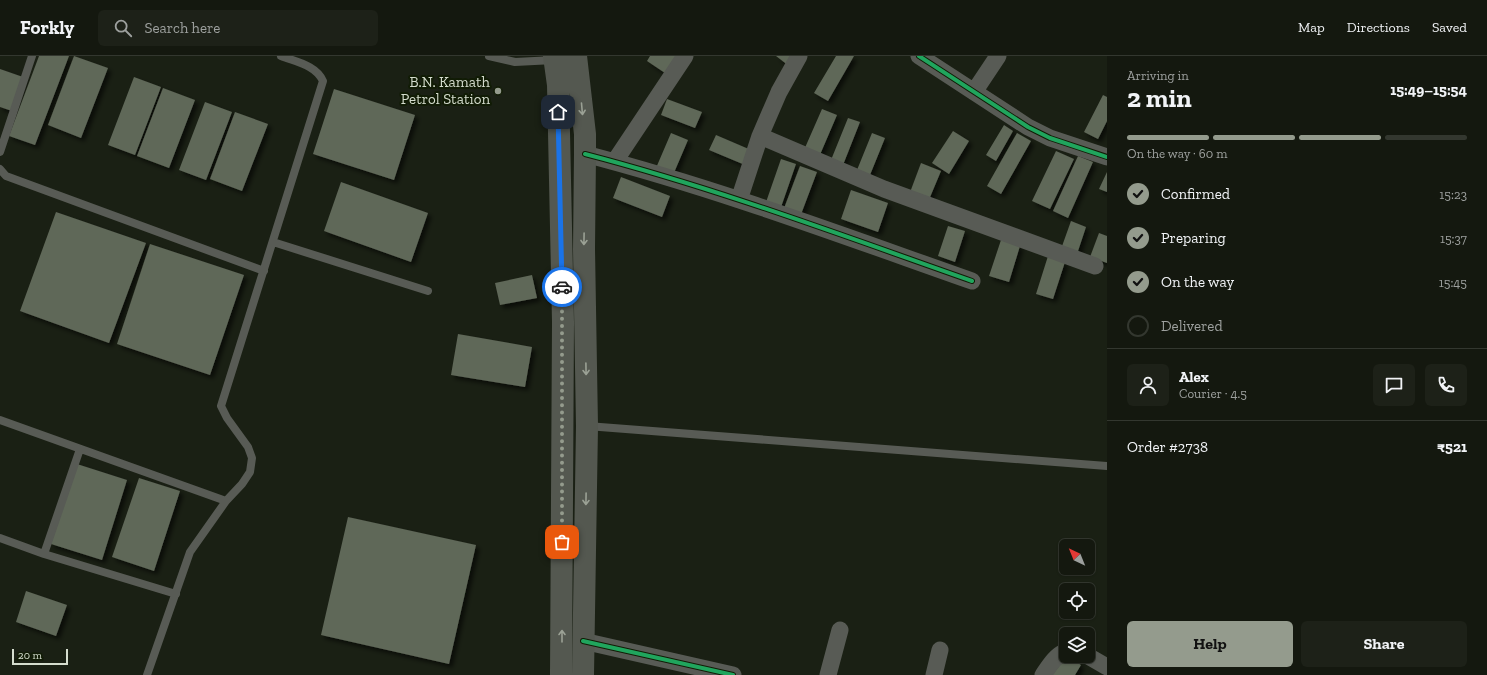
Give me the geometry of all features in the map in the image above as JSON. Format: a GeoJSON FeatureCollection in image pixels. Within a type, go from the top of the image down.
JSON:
{"type":"FeatureCollection","features":[{"type":"Feature","properties":{"kind":"highway"},"geometry":{"type":"LineString","coordinates":[[576,56],[585,154],[584,249],[587,426],[583,675]]}},
{"type":"Feature","properties":{"kind":"highway"},"geometry":{"type":"LineString","coordinates":[[554,58],[558,85],[562,322],[561,675]]}},
{"type":"Feature","properties":{"kind":"highway"},"geometry":{"type":"LineString","coordinates":[[560,182],[584,182]]}},
{"type":"Feature","properties":{"kind":"street"},"geometry":{"type":"LineString","coordinates":[[615,162],[685,56]]}},
{"type":"Feature","properties":{"kind":"street"},"geometry":{"type":"LineString","coordinates":[[739,200],[760,136],[779,92],[799,56]]}},
{"type":"Feature","properties":{"kind":"street"},"geometry":{"type":"LineString","coordinates":[[919,56],[1028,127],[1050,138],[1107,157]]}},
{"type":"Feature","properties":{"kind":"street"},"geometry":{"type":"LineString","coordinates":[[974,92],[998,56]]}},
{"type":"Feature","properties":{"kind":"street"},"geometry":{"type":"LineString","coordinates":[[760,136],[884,189],[1095,266]]}},
{"type":"Feature","properties":{"kind":"street"},"geometry":{"type":"LineString","coordinates":[[585,154],[739,200],[972,281]]}},
{"type":"Feature","properties":{"kind":"street"},"geometry":{"type":"LineString","coordinates":[[828,675],[840,630]]}},
{"type":"Feature","properties":{"kind":"street"},"geometry":{"type":"LineString","coordinates":[[583,641],[733,675]]}},
{"type":"Feature","properties":{"kind":"street"},"geometry":{"type":"LineString","coordinates":[[934,675],[940,650]]}},
{"type":"Feature","properties":{"kind":"street"},"geometry":{"type":"LineString","coordinates":[[1043,675],[1059,655]]}},
{"type":"Feature","properties":{"kind":"street"},"geometry":{"type":"LineString","coordinates":[[1095,660],[1107,666]]}},
{"type":"Feature","properties":{"kind":"lane"},"geometry":{"type":"LineString","coordinates":[[0,152],[32,56]]}},
{"type":"Feature","properties":{"kind":"lane"},"geometry":{"type":"LineString","coordinates":[[147,675],[190,552],[226,501],[242,484],[250,472],[252,458],[248,447],[227,418],[221,406],[323,81],[320,75],[312,68],[280,56]]}},
{"type":"Feature","properties":{"kind":"lane"},"geometry":{"type":"LineString","coordinates":[[489,56],[515,62],[554,58]]}},
{"type":"Feature","properties":{"kind":"lane"},"geometry":{"type":"LineString","coordinates":[[0,169],[6,176],[264,271]]}},
{"type":"Feature","properties":{"kind":"lane"},"geometry":{"type":"LineString","coordinates":[[273,242],[428,291]]}},
{"type":"Feature","properties":{"kind":"lane"},"geometry":{"type":"LineString","coordinates":[[0,420],[226,501]]}},
{"type":"Feature","properties":{"kind":"lane"},"geometry":{"type":"LineString","coordinates":[[587,426],[1107,466]]}},
{"type":"Feature","properties":{"kind":"lane"},"geometry":{"type":"LineString","coordinates":[[44,554],[80,449]]}},
{"type":"Feature","properties":{"kind":"lane"},"geometry":{"type":"LineString","coordinates":[[0,538],[44,554],[176,594]]}},
{"type":"Feature","properties":{"kind":"building"},"geometry":{"type":"Polygon","coordinates":[[[39,56],[69,56],[35,145],[9,136],[39,56]]]}},
{"type":"Feature","properties":{"kind":"building"},"geometry":{"type":"Polygon","coordinates":[[[74,56],[108,68],[81,138],[48,125],[74,56]]]}},
{"type":"Feature","properties":{"kind":"building"},"geometry":{"type":"Polygon","coordinates":[[[650,56],[677,56],[668,75],[647,61],[650,56]]]}},
{"type":"Feature","properties":{"kind":"building"},"geometry":{"type":"Polygon","coordinates":[[[776,56],[797,56],[789,66],[776,56]]]}},
{"type":"Feature","properties":{"kind":"building"},"geometry":{"type":"Polygon","coordinates":[[[836,56],[854,56],[828,101],[814,93],[836,56]]]}},
{"type":"Feature","properties":{"kind":"building"},"geometry":{"type":"Polygon","coordinates":[[[0,69],[23,77],[12,111],[0,107],[0,69]]]}},
{"type":"Feature","properties":{"kind":"building"},"geometry":{"type":"Polygon","coordinates":[[[134,77],[161,87],[135,155],[108,145],[134,77]]]}},
{"type":"Feature","properties":{"kind":"building"},"geometry":{"type":"Polygon","coordinates":[[[163,88],[195,100],[169,168],[137,156],[163,88]]]}},
{"type":"Feature","properties":{"kind":"building"},"geometry":{"type":"Polygon","coordinates":[[[334,89],[415,115],[394,180],[313,154],[334,89]]]}},
{"type":"Feature","properties":{"kind":"building"},"geometry":{"type":"Polygon","coordinates":[[[1103,95],[1107,97],[1107,121],[1098,139],[1084,132],[1103,95]]]}},
{"type":"Feature","properties":{"kind":"building"},"geometry":{"type":"Polygon","coordinates":[[[667,99],[702,112],[695,128],[661,115],[667,99]]]}},
{"type":"Feature","properties":{"kind":"building"},"geometry":{"type":"Polygon","coordinates":[[[205,102],[232,112],[206,180],[179,170],[205,102]]]}},
{"type":"Feature","properties":{"kind":"building"},"geometry":{"type":"Polygon","coordinates":[[[822,109],[837,115],[819,157],[804,150],[822,109]]]}},
{"type":"Feature","properties":{"kind":"building"},"geometry":{"type":"Polygon","coordinates":[[[235,112],[268,124],[242,191],[210,179],[235,112]]]}},
{"type":"Feature","properties":{"kind":"building"},"geometry":{"type":"Polygon","coordinates":[[[848,118],[860,122],[843,165],[831,160],[848,118]]]}},
{"type":"Feature","properties":{"kind":"building"},"geometry":{"type":"Polygon","coordinates":[[[1004,125],[1013,131],[996,161],[986,155],[1004,125]]]}},
{"type":"Feature","properties":{"kind":"building"},"geometry":{"type":"Polygon","coordinates":[[[953,131],[969,141],[949,174],[932,163],[953,131]]]}},
{"type":"Feature","properties":{"kind":"building"},"geometry":{"type":"Polygon","coordinates":[[[671,133],[688,140],[673,175],[656,168],[671,133]]]}},
{"type":"Feature","properties":{"kind":"building"},"geometry":{"type":"Polygon","coordinates":[[[872,133],[885,138],[870,175],[857,170],[872,133]]]}},
{"type":"Feature","properties":{"kind":"building"},"geometry":{"type":"Polygon","coordinates":[[[1017,133],[1031,141],[1001,194],[987,186],[1017,133]]]}},
{"type":"Feature","properties":{"kind":"building"},"geometry":{"type":"Polygon","coordinates":[[[716,135],[751,150],[745,165],[709,150],[716,135]]]}},
{"type":"Feature","properties":{"kind":"building"},"geometry":{"type":"Polygon","coordinates":[[[1056,151],[1074,159],[1050,209],[1032,201],[1056,151]]]}},
{"type":"Feature","properties":{"kind":"building"},"geometry":{"type":"Polygon","coordinates":[[[1078,156],[1093,162],[1068,218],[1053,211],[1078,156]]]}},
{"type":"Feature","properties":{"kind":"building"},"geometry":{"type":"Polygon","coordinates":[[[781,159],[796,164],[780,210],[765,205],[781,159]]]}},
{"type":"Feature","properties":{"kind":"building"},"geometry":{"type":"Polygon","coordinates":[[[921,163],[941,171],[928,202],[909,195],[921,163]]]}},
{"type":"Feature","properties":{"kind":"building"},"geometry":{"type":"Polygon","coordinates":[[[800,166],[817,172],[800,217],[783,211],[800,166]]]}},
{"type":"Feature","properties":{"kind":"building"},"geometry":{"type":"Polygon","coordinates":[[[1107,172],[1107,192],[1099,189],[1107,172]]]}},
{"type":"Feature","properties":{"kind":"building"},"geometry":{"type":"Polygon","coordinates":[[[621,177],[670,196],[662,217],[613,198],[621,177]]]}},
{"type":"Feature","properties":{"kind":"building"},"geometry":{"type":"Polygon","coordinates":[[[341,182],[428,213],[411,262],[324,231],[341,182]]]}},
{"type":"Feature","properties":{"kind":"building"},"geometry":{"type":"Polygon","coordinates":[[[851,190],[888,203],[878,232],[841,219],[851,190]]]}},
{"type":"Feature","properties":{"kind":"building"},"geometry":{"type":"Polygon","coordinates":[[[56,212],[146,243],[109,343],[20,311],[56,212]]]}},
{"type":"Feature","properties":{"kind":"building"},"geometry":{"type":"Polygon","coordinates":[[[1071,221],[1086,227],[1077,254],[1061,249],[1071,221]]]}},
{"type":"Feature","properties":{"kind":"building"},"geometry":{"type":"Polygon","coordinates":[[[948,226],[965,231],[955,262],[938,256],[948,226]]]}},
{"type":"Feature","properties":{"kind":"building"},"geometry":{"type":"Polygon","coordinates":[[[1099,233],[1107,236],[1107,263],[1090,257],[1099,233]]]}},
{"type":"Feature","properties":{"kind":"building"},"geometry":{"type":"Polygon","coordinates":[[[1001,240],[1020,246],[1009,282],[989,276],[1001,240]]]}},
{"type":"Feature","properties":{"kind":"building"},"geometry":{"type":"Polygon","coordinates":[[[150,244],[244,275],[210,375],[117,344],[150,244]]]}},
{"type":"Feature","properties":{"kind":"building"},"geometry":{"type":"Polygon","coordinates":[[[1048,256],[1065,262],[1053,299],[1036,294],[1048,256]]]}},
{"type":"Feature","properties":{"kind":"building"},"geometry":{"type":"Polygon","coordinates":[[[532,275],[537,298],[500,305],[495,283],[532,275]]]}},
{"type":"Feature","properties":{"kind":"building"},"geometry":{"type":"Polygon","coordinates":[[[458,334],[532,347],[525,387],[451,375],[458,334]]]}},
{"type":"Feature","properties":{"kind":"building"},"geometry":{"type":"Polygon","coordinates":[[[77,464],[127,480],[102,560],[51,544],[77,464]]]}},
{"type":"Feature","properties":{"kind":"building"},"geometry":{"type":"Polygon","coordinates":[[[139,478],[180,491],[154,571],[112,557],[139,478]]]}},
{"type":"Feature","properties":{"kind":"building"},"geometry":{"type":"Polygon","coordinates":[[[348,517],[476,545],[449,664],[321,635],[348,517]]]}},
{"type":"Feature","properties":{"kind":"building"},"geometry":{"type":"Polygon","coordinates":[[[26,591],[67,605],[56,636],[16,622],[26,591]]]}},
{"type":"Feature","properties":{"kind":"building"},"geometry":{"type":"Polygon","coordinates":[[[1061,663],[1078,663],[1081,665],[1075,675],[1052,675],[1061,663]]]}},
{"type":"Feature","properties":{"kind":"cycle path"},"geometry":{"type":"LineString","coordinates":[[919,56],[1028,127],[1050,138],[1107,157]]}},
{"type":"Feature","properties":{"kind":"cycle path"},"geometry":{"type":"LineString","coordinates":[[585,154],[634,167],[731,197],[972,281]]}},
{"type":"Feature","properties":{"kind":"cycle path"},"geometry":{"type":"LineString","coordinates":[[583,641],[733,675]]}},
{"type":"Feature","properties":{"kind":"way so far"},"geometry":{"type":"LineString","coordinates":[[562,287],[562,542]]}},
{"type":"Feature","properties":{"kind":"place","name":"B.N. Kamath Petrol Station"},"geometry":{"type":"Point","coordinates":[498,91]}},
{"type":"Feature","properties":{"kind":"route"},"geometry":{"type":"LineString","coordinates":[[558,112],[562,287]]}}]}
